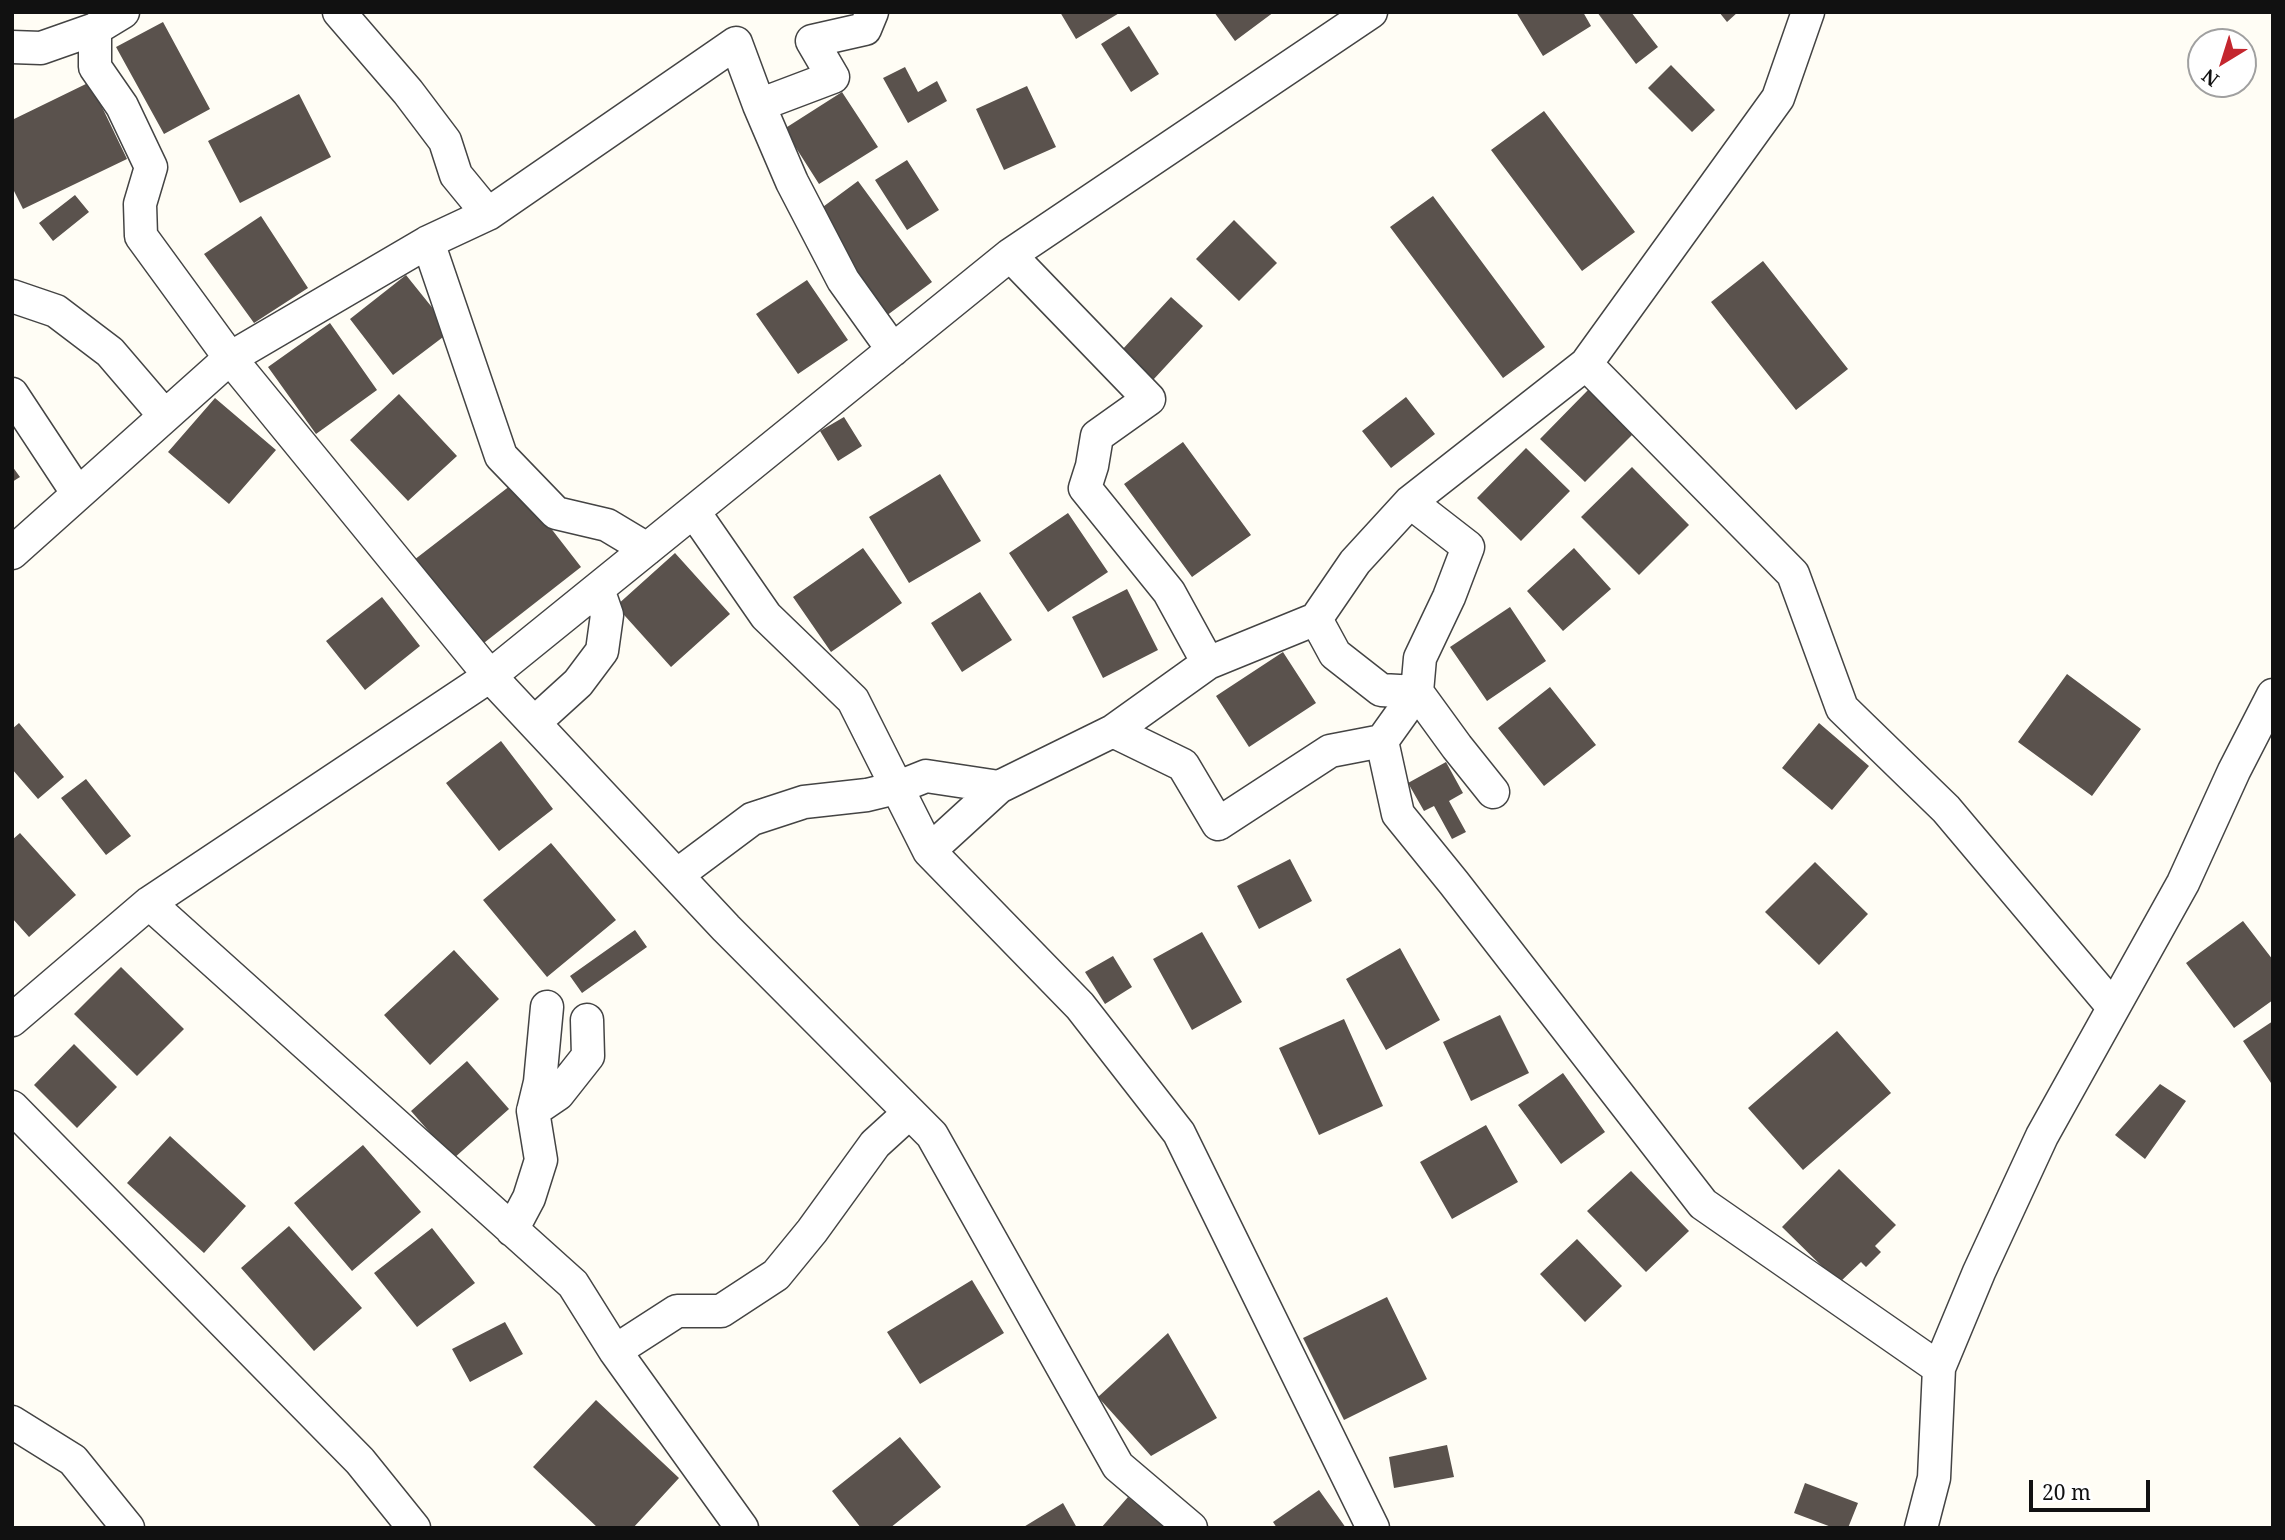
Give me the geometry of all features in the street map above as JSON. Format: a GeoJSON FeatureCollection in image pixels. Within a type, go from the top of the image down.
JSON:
{"type":"FeatureCollection","features":[{"type":"Feature","properties":{"kind":"street"},"geometry":{"type":"LineString","coordinates":[[12,47],[41,48],[95,29],[124,12]]}},
{"type":"Feature","properties":{"kind":"street"},"geometry":{"type":"LineString","coordinates":[[339,12],[408,92],[445,141],[456,175],[488,214]]}},
{"type":"Feature","properties":{"kind":"street"},"geometry":{"type":"LineString","coordinates":[[759,106],[833,77],[812,41],[864,29],[872,12]]}},
{"type":"Feature","properties":{"kind":"street"},"geometry":{"type":"LineString","coordinates":[[12,1020],[149,903],[490,676],[1010,255],[1371,12]]}},
{"type":"Feature","properties":{"kind":"street"},"geometry":{"type":"LineString","coordinates":[[929,851],[999,788],[1113,732],[1208,663],[1316,619],[1355,562],[1410,502],[1586,364],[1778,98],[1808,12]]}},
{"type":"Feature","properties":{"kind":"street"},"geometry":{"type":"LineString","coordinates":[[95,29],[94,67],[121,106],[151,167],[140,204],[141,236],[230,358],[490,676],[677,874],[932,1135],[1118,1466],[1191,1528]]}},
{"type":"Feature","properties":{"kind":"street"},"geometry":{"type":"LineString","coordinates":[[12,553],[230,358],[428,242],[488,214],[736,43],[759,106],[792,182],[843,281],[893,350]]}},
{"type":"Feature","properties":{"kind":"street"},"geometry":{"type":"LineString","coordinates":[[428,242],[501,456],[556,513],[607,525],[647,549]]}},
{"type":"Feature","properties":{"kind":"street"},"geometry":{"type":"LineString","coordinates":[[1010,255],[1149,398],[1097,436],[1085,488],[1169,592],[1208,663]]}},
{"type":"Feature","properties":{"kind":"street"},"geometry":{"type":"LineString","coordinates":[[12,296],[56,311],[110,352],[164,415]]}},
{"type":"Feature","properties":{"kind":"street"},"geometry":{"type":"LineString","coordinates":[[1586,364],[1793,574],[1842,708],[1947,809],[2113,1007]]}},
{"type":"Feature","properties":{"kind":"street"},"geometry":{"type":"LineString","coordinates":[[12,394],[78,494]]}},
{"type":"Feature","properties":{"kind":"street"},"geometry":{"type":"LineString","coordinates":[[1113,732],[1183,765],[1218,824],[1330,751],[1382,741],[1417,692],[1420,658],[1449,597],[1468,547],[1410,502]]}},
{"type":"Feature","properties":{"kind":"street"},"geometry":{"type":"LineString","coordinates":[[694,512],[766,616],[853,700],[929,851],[1080,1006],[1179,1133],[1373,1528]]}},
{"type":"Feature","properties":{"kind":"street"},"geometry":{"type":"LineString","coordinates":[[534,723],[578,683],[602,652],[607,615],[598,589]]}},
{"type":"Feature","properties":{"kind":"street"},"geometry":{"type":"LineString","coordinates":[[1316,619],[1335,654],[1381,690],[1417,692]]}},
{"type":"Feature","properties":{"kind":"street"},"geometry":{"type":"LineString","coordinates":[[1417,692],[1493,792]]}},
{"type":"Feature","properties":{"kind":"street"},"geometry":{"type":"LineString","coordinates":[[1921,1528],[1934,1478],[1939,1368],[1979,1272],[2042,1136],[2183,883],[2234,771],[2273,695]]}},
{"type":"Feature","properties":{"kind":"street"},"geometry":{"type":"LineString","coordinates":[[1382,741],[1398,814],[1703,1204],[1939,1368]]}},
{"type":"Feature","properties":{"kind":"street"},"geometry":{"type":"LineString","coordinates":[[677,874],[752,819],[804,802],[867,795],[897,788],[926,776],[999,788]]}},
{"type":"Feature","properties":{"kind":"street"},"geometry":{"type":"LineString","coordinates":[[149,903],[573,1284],[615,1352],[743,1528]]}},
{"type":"Feature","properties":{"kind":"street"},"geometry":{"type":"LineString","coordinates":[[512,1230],[529,1198],[541,1160],[533,1111],[540,1083],[547,1007]]}},
{"type":"Feature","properties":{"kind":"street"},"geometry":{"type":"LineString","coordinates":[[533,1111],[558,1094],[588,1056],[587,1020]]}},
{"type":"Feature","properties":{"kind":"street"},"geometry":{"type":"LineString","coordinates":[[12,1107],[360,1461],[414,1528]]}},
{"type":"Feature","properties":{"kind":"street"},"geometry":{"type":"LineString","coordinates":[[615,1352],[677,1311],[722,1311],[776,1275],[812,1231],[874,1144],[909,1112]]}},
{"type":"Feature","properties":{"kind":"street"},"geometry":{"type":"LineString","coordinates":[[12,1422],[73,1460],[128,1528]]}},
{"type":"Feature","properties":{"kind":"building"},"geometry":{"type":"Polygon","coordinates":[[[1060,12],[1121,12],[1076,39],[1060,12]]]}},
{"type":"Feature","properties":{"kind":"building"},"geometry":{"type":"Polygon","coordinates":[[[1214,12],[1274,12],[1235,41],[1214,12]]]}},
{"type":"Feature","properties":{"kind":"building"},"geometry":{"type":"Polygon","coordinates":[[[1516,12],[1583,12],[1591,26],[1543,56],[1516,12]]]}},
{"type":"Feature","properties":{"kind":"building"},"geometry":{"type":"Polygon","coordinates":[[[1597,12],[1631,12],[1658,47],[1636,64],[1597,12]]]}},
{"type":"Feature","properties":{"kind":"building"},"geometry":{"type":"Polygon","coordinates":[[[1719,12],[1738,12],[1727,22],[1719,12]]]}},
{"type":"Feature","properties":{"kind":"building"},"geometry":{"type":"Polygon","coordinates":[[[163,22],[210,109],[164,134],[116,47],[163,22]]]}},
{"type":"Feature","properties":{"kind":"building"},"geometry":{"type":"Polygon","coordinates":[[[1129,26],[1159,74],[1131,92],[1101,44],[1129,26]]]}},
{"type":"Feature","properties":{"kind":"building"},"geometry":{"type":"Polygon","coordinates":[[[1671,65],[1715,110],[1692,132],[1648,88],[1671,65]]]}},
{"type":"Feature","properties":{"kind":"building"},"geometry":{"type":"Polygon","coordinates":[[[905,67],[918,92],[937,81],[947,101],[908,123],[883,78],[905,67]]]}},
{"type":"Feature","properties":{"kind":"building"},"geometry":{"type":"Polygon","coordinates":[[[90,82],[127,159],[23,209],[12,187],[12,120],[90,82]]]}},
{"type":"Feature","properties":{"kind":"building"},"geometry":{"type":"Polygon","coordinates":[[[1027,86],[1056,147],[1004,170],[976,109],[1027,86]]]}},
{"type":"Feature","properties":{"kind":"building"},"geometry":{"type":"Polygon","coordinates":[[[842,92],[878,147],[819,184],[784,129],[842,92]]]}},
{"type":"Feature","properties":{"kind":"building"},"geometry":{"type":"Polygon","coordinates":[[[299,94],[331,157],[240,203],[208,141],[299,94]]]}},
{"type":"Feature","properties":{"kind":"building"},"geometry":{"type":"Polygon","coordinates":[[[1544,111],[1635,232],[1582,271],[1491,150],[1544,111]]]}},
{"type":"Feature","properties":{"kind":"building"},"geometry":{"type":"Polygon","coordinates":[[[907,160],[939,210],[907,230],[875,180],[907,160]]]}},
{"type":"Feature","properties":{"kind":"building"},"geometry":{"type":"Polygon","coordinates":[[[858,181],[932,282],[886,316],[812,215],[858,181]]]}},
{"type":"Feature","properties":{"kind":"building"},"geometry":{"type":"Polygon","coordinates":[[[75,195],[89,212],[53,241],[39,223],[75,195]]]}},
{"type":"Feature","properties":{"kind":"building"},"geometry":{"type":"Polygon","coordinates":[[[1433,196],[1545,347],[1503,378],[1390,227],[1433,196]]]}},
{"type":"Feature","properties":{"kind":"building"},"geometry":{"type":"Polygon","coordinates":[[[261,216],[308,288],[254,323],[204,254],[261,216]]]}},
{"type":"Feature","properties":{"kind":"building"},"geometry":{"type":"Polygon","coordinates":[[[1234,220],[1277,263],[1239,301],[1196,259],[1234,220]]]}},
{"type":"Feature","properties":{"kind":"building"},"geometry":{"type":"Polygon","coordinates":[[[1763,261],[1848,369],[1796,410],[1711,302],[1763,261]]]}},
{"type":"Feature","properties":{"kind":"building"},"geometry":{"type":"Polygon","coordinates":[[[406,275],[451,331],[393,375],[350,319],[406,275]]]}},
{"type":"Feature","properties":{"kind":"building"},"geometry":{"type":"Polygon","coordinates":[[[807,280],[848,340],[798,374],[756,314],[807,280]]]}},
{"type":"Feature","properties":{"kind":"building"},"geometry":{"type":"Polygon","coordinates":[[[1171,297],[1203,326],[1153,380],[1121,351],[1171,297]]]}},
{"type":"Feature","properties":{"kind":"building"},"geometry":{"type":"Polygon","coordinates":[[[330,323],[377,390],[316,434],[268,367],[330,323]]]}},
{"type":"Feature","properties":{"kind":"building"},"geometry":{"type":"Polygon","coordinates":[[[1589,389],[1634,433],[1585,482],[1540,439],[1589,389]]]}},
{"type":"Feature","properties":{"kind":"building"},"geometry":{"type":"Polygon","coordinates":[[[399,394],[457,456],[408,501],[350,440],[399,394]]]}},
{"type":"Feature","properties":{"kind":"building"},"geometry":{"type":"Polygon","coordinates":[[[1406,397],[1435,434],[1391,468],[1362,431],[1406,397]]]}},
{"type":"Feature","properties":{"kind":"building"},"geometry":{"type":"Polygon","coordinates":[[[215,398],[276,450],[229,504],[168,452],[215,398]]]}},
{"type":"Feature","properties":{"kind":"building"},"geometry":{"type":"Polygon","coordinates":[[[844,417],[862,446],[838,461],[820,431],[844,417]]]}},
{"type":"Feature","properties":{"kind":"building"},"geometry":{"type":"Polygon","coordinates":[[[1183,442],[1251,535],[1192,577],[1124,484],[1183,442]]]}},
{"type":"Feature","properties":{"kind":"building"},"geometry":{"type":"Polygon","coordinates":[[[1526,448],[1570,491],[1521,541],[1477,498],[1526,448]]]}},
{"type":"Feature","properties":{"kind":"building"},"geometry":{"type":"Polygon","coordinates":[[[12,466],[20,477],[12,482],[12,466]]]}},
{"type":"Feature","properties":{"kind":"building"},"geometry":{"type":"Polygon","coordinates":[[[1632,467],[1689,525],[1639,575],[1581,517],[1632,467]]]}},
{"type":"Feature","properties":{"kind":"building"},"geometry":{"type":"Polygon","coordinates":[[[940,474],[981,541],[909,583],[869,517],[940,474]]]}},
{"type":"Feature","properties":{"kind":"building"},"geometry":{"type":"Polygon","coordinates":[[[515,482],[581,567],[480,646],[414,560],[515,482]]]}},
{"type":"Feature","properties":{"kind":"building"},"geometry":{"type":"Polygon","coordinates":[[[1068,513],[1108,572],[1048,612],[1009,553],[1068,513]]]}},
{"type":"Feature","properties":{"kind":"building"},"geometry":{"type":"Polygon","coordinates":[[[863,548],[902,603],[831,652],[793,597],[863,548]]]}},
{"type":"Feature","properties":{"kind":"building"},"geometry":{"type":"Polygon","coordinates":[[[1574,548],[1611,589],[1563,631],[1527,591],[1574,548]]]}},
{"type":"Feature","properties":{"kind":"building"},"geometry":{"type":"Polygon","coordinates":[[[675,553],[730,614],[671,667],[616,606],[675,553]]]}},
{"type":"Feature","properties":{"kind":"building"},"geometry":{"type":"Polygon","coordinates":[[[1127,589],[1158,650],[1103,678],[1072,617],[1127,589]]]}},
{"type":"Feature","properties":{"kind":"building"},"geometry":{"type":"Polygon","coordinates":[[[980,592],[1012,640],[962,672],[931,623],[980,592]]]}},
{"type":"Feature","properties":{"kind":"building"},"geometry":{"type":"Polygon","coordinates":[[[382,597],[420,646],[365,690],[326,641],[382,597]]]}},
{"type":"Feature","properties":{"kind":"building"},"geometry":{"type":"Polygon","coordinates":[[[1510,607],[1546,661],[1487,701],[1450,647],[1510,607]]]}},
{"type":"Feature","properties":{"kind":"building"},"geometry":{"type":"Polygon","coordinates":[[[1283,652],[1316,703],[1249,747],[1216,696],[1283,652]]]}},
{"type":"Feature","properties":{"kind":"building"},"geometry":{"type":"Polygon","coordinates":[[[2067,674],[2141,729],[2092,796],[2018,742],[2067,674]]]}},
{"type":"Feature","properties":{"kind":"building"},"geometry":{"type":"Polygon","coordinates":[[[1550,687],[1596,745],[1544,786],[1498,728],[1550,687]]]}},
{"type":"Feature","properties":{"kind":"building"},"geometry":{"type":"Polygon","coordinates":[[[19,723],[64,777],[38,799],[12,769],[12,729],[19,723]]]}},
{"type":"Feature","properties":{"kind":"building"},"geometry":{"type":"Polygon","coordinates":[[[1819,723],[1869,766],[1832,810],[1782,768],[1819,723]]]}},
{"type":"Feature","properties":{"kind":"building"},"geometry":{"type":"Polygon","coordinates":[[[501,741],[553,809],[499,851],[446,783],[501,741]]]}},
{"type":"Feature","properties":{"kind":"building"},"geometry":{"type":"Polygon","coordinates":[[[1446,762],[1463,793],[1449,801],[1466,832],[1452,839],[1434,806],[1424,811],[1408,783],[1446,762]]]}},
{"type":"Feature","properties":{"kind":"building"},"geometry":{"type":"Polygon","coordinates":[[[86,779],[131,836],[106,855],[61,798],[86,779]]]}},
{"type":"Feature","properties":{"kind":"building"},"geometry":{"type":"Polygon","coordinates":[[[20,833],[76,895],[29,937],[12,918],[12,840],[20,833]]]}},
{"type":"Feature","properties":{"kind":"building"},"geometry":{"type":"Polygon","coordinates":[[[551,843],[616,920],[547,977],[483,900],[551,843]]]}},
{"type":"Feature","properties":{"kind":"building"},"geometry":{"type":"Polygon","coordinates":[[[1290,859],[1312,901],[1259,929],[1237,886],[1290,859]]]}},
{"type":"Feature","properties":{"kind":"building"},"geometry":{"type":"Polygon","coordinates":[[[1815,862],[1868,914],[1819,965],[1765,912],[1815,862]]]}},
{"type":"Feature","properties":{"kind":"building"},"geometry":{"type":"Polygon","coordinates":[[[2243,921],[2273,960],[2273,1000],[2234,1028],[2186,963],[2243,921]]]}},
{"type":"Feature","properties":{"kind":"building"},"geometry":{"type":"Polygon","coordinates":[[[635,930],[647,947],[582,993],[570,976],[635,930]]]}},
{"type":"Feature","properties":{"kind":"building"},"geometry":{"type":"Polygon","coordinates":[[[1202,932],[1242,1002],[1192,1030],[1153,959],[1202,932]]]}},
{"type":"Feature","properties":{"kind":"building"},"geometry":{"type":"Polygon","coordinates":[[[1400,948],[1440,1020],[1386,1050],[1346,979],[1400,948]]]}},
{"type":"Feature","properties":{"kind":"building"},"geometry":{"type":"Polygon","coordinates":[[[454,950],[499,999],[430,1065],[384,1015],[454,950]]]}},
{"type":"Feature","properties":{"kind":"building"},"geometry":{"type":"Polygon","coordinates":[[[1113,956],[1132,987],[1105,1004],[1085,972],[1113,956]]]}},
{"type":"Feature","properties":{"kind":"building"},"geometry":{"type":"Polygon","coordinates":[[[121,967],[184,1029],[137,1076],[74,1014],[121,967]]]}},
{"type":"Feature","properties":{"kind":"building"},"geometry":{"type":"Polygon","coordinates":[[[1500,1015],[1529,1073],[1471,1101],[1443,1042],[1500,1015]]]}},
{"type":"Feature","properties":{"kind":"building"},"geometry":{"type":"Polygon","coordinates":[[[1344,1019],[1383,1106],[1319,1135],[1279,1048],[1344,1019]]]}},
{"type":"Feature","properties":{"kind":"building"},"geometry":{"type":"Polygon","coordinates":[[[2273,1021],[2273,1086],[2243,1041],[2273,1021]]]}},
{"type":"Feature","properties":{"kind":"building"},"geometry":{"type":"Polygon","coordinates":[[[1837,1031],[1891,1093],[1803,1170],[1748,1108],[1837,1031]]]}},
{"type":"Feature","properties":{"kind":"building"},"geometry":{"type":"Polygon","coordinates":[[[74,1044],[117,1087],[77,1128],[34,1085],[74,1044]]]}},
{"type":"Feature","properties":{"kind":"building"},"geometry":{"type":"Polygon","coordinates":[[[467,1061],[509,1109],[453,1159],[411,1111],[467,1061]]]}},
{"type":"Feature","properties":{"kind":"building"},"geometry":{"type":"Polygon","coordinates":[[[1563,1073],[1605,1132],[1561,1164],[1518,1105],[1563,1073]]]}},
{"type":"Feature","properties":{"kind":"building"},"geometry":{"type":"Polygon","coordinates":[[[2160,1084],[2186,1101],[2145,1159],[2115,1135],[2160,1084]]]}},
{"type":"Feature","properties":{"kind":"building"},"geometry":{"type":"Polygon","coordinates":[[[1486,1125],[1518,1182],[1452,1219],[1420,1162],[1486,1125]]]}},
{"type":"Feature","properties":{"kind":"building"},"geometry":{"type":"Polygon","coordinates":[[[170,1136],[246,1206],[204,1253],[127,1183],[170,1136]]]}},
{"type":"Feature","properties":{"kind":"building"},"geometry":{"type":"Polygon","coordinates":[[[363,1145],[421,1212],[352,1271],[294,1203],[363,1145]]]}},
{"type":"Feature","properties":{"kind":"building"},"geometry":{"type":"Polygon","coordinates":[[[1839,1169],[1896,1225],[1875,1246],[1881,1252],[1866,1267],[1861,1262],[1839,1283],[1782,1227],[1839,1169]]]}},
{"type":"Feature","properties":{"kind":"building"},"geometry":{"type":"Polygon","coordinates":[[[1631,1171],[1689,1231],[1646,1272],[1587,1211],[1631,1171]]]}},
{"type":"Feature","properties":{"kind":"building"},"geometry":{"type":"Polygon","coordinates":[[[289,1226],[362,1308],[314,1351],[241,1268],[289,1226]]]}},
{"type":"Feature","properties":{"kind":"building"},"geometry":{"type":"Polygon","coordinates":[[[432,1228],[475,1283],[417,1327],[374,1273],[432,1228]]]}},
{"type":"Feature","properties":{"kind":"building"},"geometry":{"type":"Polygon","coordinates":[[[1577,1239],[1622,1286],[1585,1322],[1540,1274],[1577,1239]]]}},
{"type":"Feature","properties":{"kind":"building"},"geometry":{"type":"Polygon","coordinates":[[[972,1280],[1004,1333],[920,1384],[887,1332],[972,1280]]]}},
{"type":"Feature","properties":{"kind":"building"},"geometry":{"type":"Polygon","coordinates":[[[1387,1297],[1427,1379],[1344,1420],[1303,1338],[1387,1297]]]}},
{"type":"Feature","properties":{"kind":"building"},"geometry":{"type":"Polygon","coordinates":[[[505,1322],[523,1354],[470,1382],[452,1349],[505,1322]]]}},
{"type":"Feature","properties":{"kind":"building"},"geometry":{"type":"Polygon","coordinates":[[[1168,1333],[1217,1418],[1151,1456],[1098,1397],[1168,1333]]]}},
{"type":"Feature","properties":{"kind":"building"},"geometry":{"type":"Polygon","coordinates":[[[596,1400],[679,1478],[633,1528],[598,1528],[533,1467],[596,1400]]]}},
{"type":"Feature","properties":{"kind":"building"},"geometry":{"type":"Polygon","coordinates":[[[900,1437],[941,1487],[890,1528],[861,1528],[832,1491],[900,1437]]]}},
{"type":"Feature","properties":{"kind":"building"},"geometry":{"type":"Polygon","coordinates":[[[1447,1445],[1454,1477],[1394,1488],[1389,1457],[1447,1445]]]}},
{"type":"Feature","properties":{"kind":"building"},"geometry":{"type":"Polygon","coordinates":[[[1805,1483],[1858,1503],[1848,1528],[1834,1528],[1794,1513],[1805,1483]]]}},
{"type":"Feature","properties":{"kind":"building"},"geometry":{"type":"Polygon","coordinates":[[[1319,1490],[1346,1528],[1277,1528],[1273,1522],[1319,1490]]]}},
{"type":"Feature","properties":{"kind":"building"},"geometry":{"type":"Polygon","coordinates":[[[1128,1497],[1165,1528],[1101,1528],[1128,1497]]]}},
{"type":"Feature","properties":{"kind":"building"},"geometry":{"type":"Polygon","coordinates":[[[1063,1503],[1077,1528],[1022,1528],[1063,1503]]]}}]}
